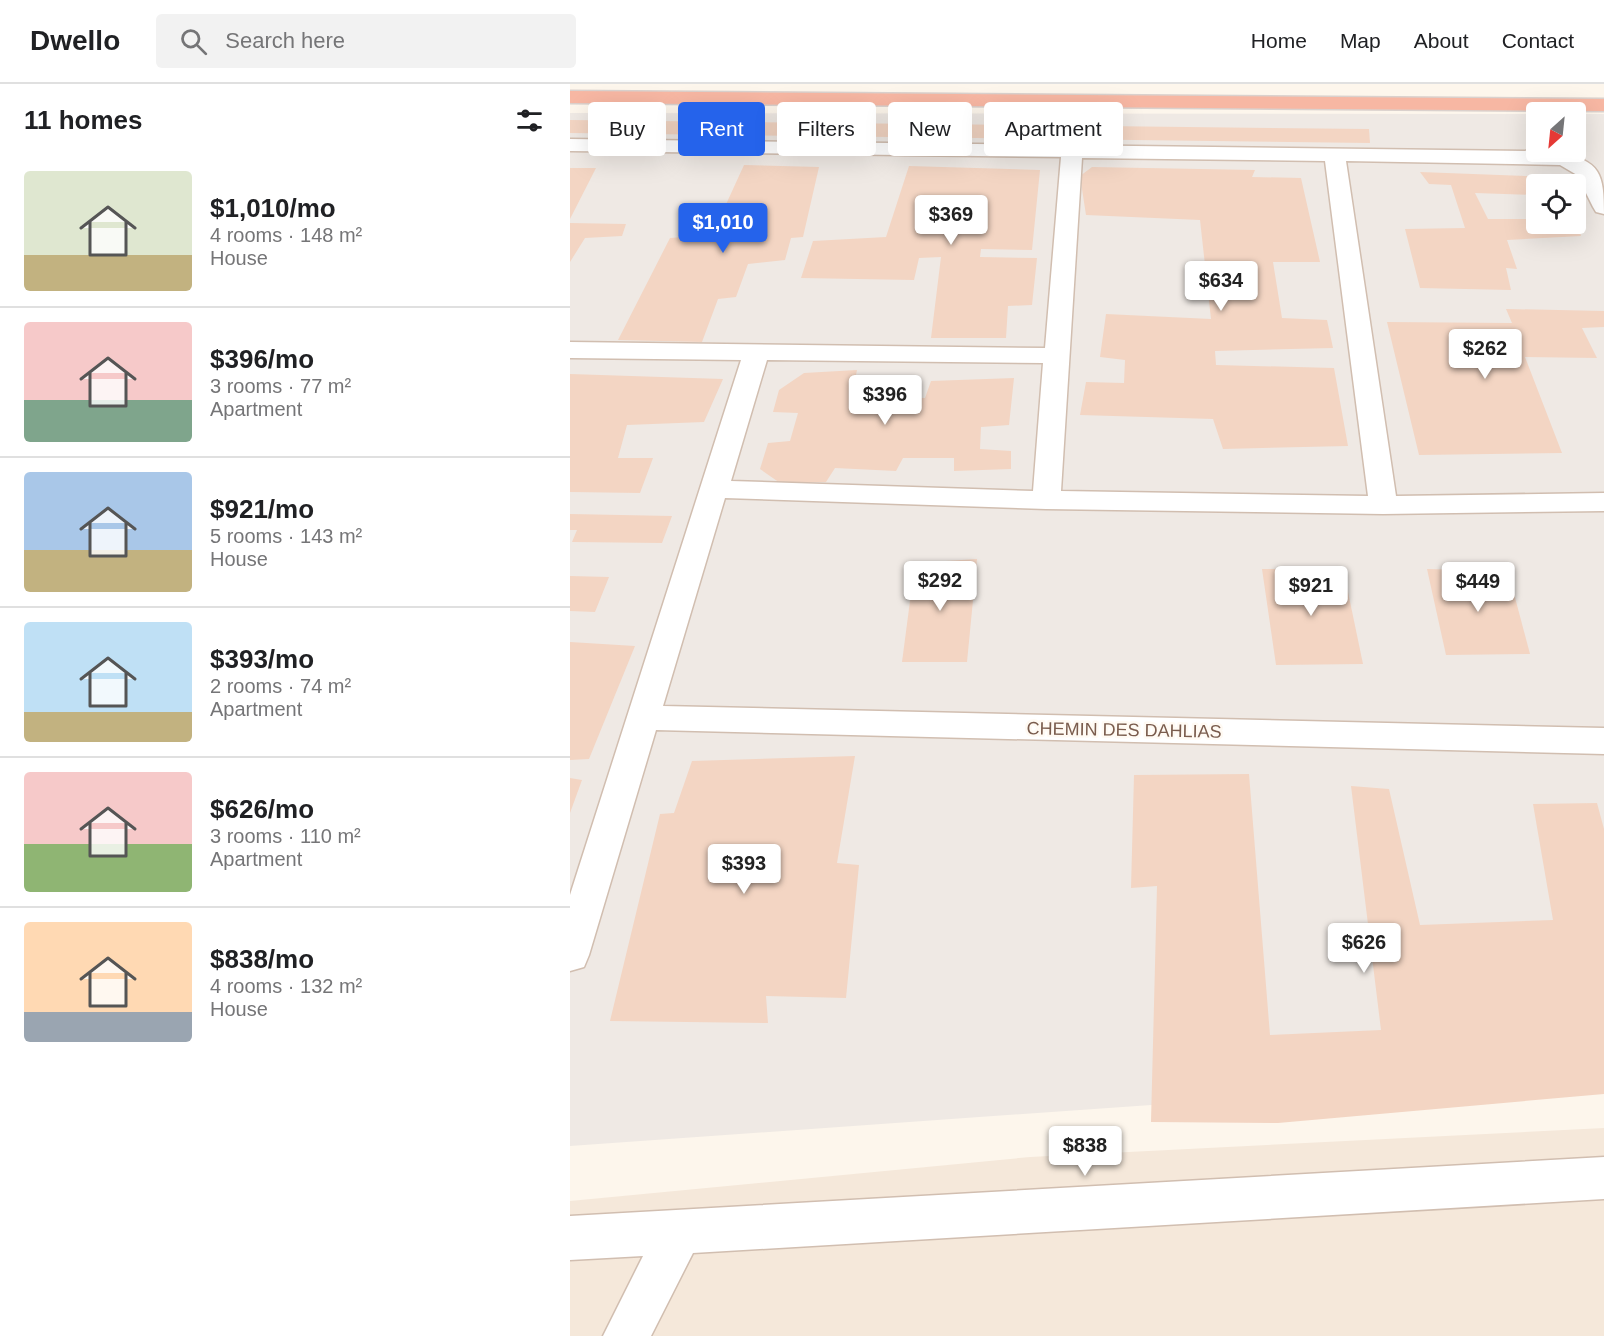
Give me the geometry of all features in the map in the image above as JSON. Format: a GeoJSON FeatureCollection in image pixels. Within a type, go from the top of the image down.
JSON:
{"type":"FeatureCollection","features":[{"type":"Feature","properties":{"kind":"highway"},"geometry":{"type":"LineString","coordinates":[[570,97],[1604,105]]}},
{"type":"Feature","properties":{"kind":"street"},"geometry":{"type":"LineString","coordinates":[[570,145],[984,150]]}},
{"type":"Feature","properties":{"kind":"street"},"geometry":{"type":"LineString","coordinates":[[1123,151],[1334,153],[1562,159],[1581,165],[1588,172],[1604,207]]}},
{"type":"Feature","properties":{"kind":"street"},"geometry":{"type":"LineString","coordinates":[[1334,153],[1383,505]]}},
{"type":"Feature","properties":{"kind":"street"},"geometry":{"type":"LineString","coordinates":[[1047,500],[1072,156]]}},
{"type":"Feature","properties":{"kind":"street"},"geometry":{"type":"LineString","coordinates":[[570,350],[1057,356]]}},
{"type":"Feature","properties":{"kind":"street"},"geometry":{"type":"LineString","coordinates":[[570,956],[716,489],[756,353]]}},
{"type":"Feature","properties":{"kind":"street"},"geometry":{"type":"LineString","coordinates":[[716,489],[1047,500],[1383,505],[1604,502]]}},
{"type":"Feature","properties":{"kind":"street","name":"CHEMIN DES DAHLIAS"},"geometry":{"type":"LineString","coordinates":[[644,718],[1604,741]]}},
{"type":"Feature","properties":{"kind":"street"},"geometry":{"type":"LineString","coordinates":[[570,1238],[1604,1178]]}},
{"type":"Feature","properties":{"kind":"street"},"geometry":{"type":"LineString","coordinates":[[626,1336],[680,1231]]}},
{"type":"Feature","properties":{"kind":"shaded area"},"geometry":{"type":"Polygon","coordinates":[[[570,113],[588,113],[588,156],[666,156],[666,113],[678,113],[678,156],[765,156],[765,113],[777,113],[777,156],[876,156],[876,113],[888,113],[888,156],[972,156],[972,113],[984,113],[984,156],[1123,156],[1123,114],[1526,114],[1526,162],[1586,162],[1586,114],[1604,114],[1604,1073],[570,1146],[570,113]]]}},
{"type":"Feature","properties":{"kind":"shaded area"},"geometry":{"type":"Polygon","coordinates":[[[1604,1128],[1604,1336],[570,1336],[570,1201],[1030,1157],[1604,1128]]]}},
{"type":"Feature","properties":{"kind":"building"},"geometry":{"type":"Polygon","coordinates":[[[570,120],[588,120],[588,133],[570,133],[570,120]]]}},
{"type":"Feature","properties":{"kind":"building"},"geometry":{"type":"Polygon","coordinates":[[[666,121],[678,121],[678,134],[666,134],[666,121]]]}},
{"type":"Feature","properties":{"kind":"building"},"geometry":{"type":"Polygon","coordinates":[[[765,122],[777,122],[777,136],[765,135],[765,122]]]}},
{"type":"Feature","properties":{"kind":"building"},"geometry":{"type":"Polygon","coordinates":[[[876,123],[888,124],[888,137],[876,137],[876,123]]]}},
{"type":"Feature","properties":{"kind":"building"},"geometry":{"type":"Polygon","coordinates":[[[972,125],[984,125],[984,138],[972,138],[972,125]]]}},
{"type":"Feature","properties":{"kind":"building"},"geometry":{"type":"Polygon","coordinates":[[[1123,126],[1369,129],[1370,143],[1123,140],[1123,126]]]}},
{"type":"Feature","properties":{"kind":"building"},"geometry":{"type":"Polygon","coordinates":[[[744,165],[819,167],[803,237],[791,238],[785,260],[748,264],[736,297],[718,299],[702,342],[618,340],[670,238],[712,235],[744,165]]]}},
{"type":"Feature","properties":{"kind":"building"},"geometry":{"type":"Polygon","coordinates":[[[909,166],[1040,170],[1032,250],[981,249],[980,257],[1037,258],[1032,305],[1008,306],[1006,338],[931,338],[941,257],[919,258],[914,280],[801,278],[813,241],[886,237],[909,166]]]}},
{"type":"Feature","properties":{"kind":"building"},"geometry":{"type":"Polygon","coordinates":[[[1092,167],[1255,170],[1252,177],[1301,178],[1320,262],[1273,262],[1282,318],[1327,320],[1333,348],[1215,351],[1216,365],[1334,368],[1348,446],[1223,449],[1213,419],[1080,415],[1086,382],[1124,383],[1125,360],[1100,357],[1106,314],[1211,319],[1200,220],[1086,215],[1080,176],[1092,167]]]}},
{"type":"Feature","properties":{"kind":"building"},"geometry":{"type":"Polygon","coordinates":[[[570,168],[596,168],[570,219],[570,168]]]}},
{"type":"Feature","properties":{"kind":"building"},"geometry":{"type":"Polygon","coordinates":[[[1420,172],[1526,176],[1526,195],[1475,193],[1488,219],[1526,219],[1526,234],[1580,234],[1581,236],[1507,240],[1517,269],[1506,268],[1511,290],[1420,288],[1405,229],[1465,228],[1451,185],[1429,184],[1420,172]]]}},
{"type":"Feature","properties":{"kind":"building"},"geometry":{"type":"Polygon","coordinates":[[[570,223],[626,224],[622,236],[585,238],[570,262],[570,223]]]}},
{"type":"Feature","properties":{"kind":"building"},"geometry":{"type":"Polygon","coordinates":[[[1506,309],[1604,311],[1604,327],[1582,328],[1597,358],[1525,357],[1562,453],[1419,455],[1387,322],[1512,323],[1506,309]]]}},
{"type":"Feature","properties":{"kind":"building"},"geometry":{"type":"Polygon","coordinates":[[[857,370],[854,385],[883,387],[879,397],[925,398],[931,381],[1014,378],[1009,425],[981,427],[980,449],[1011,451],[1011,469],[954,471],[954,458],[903,458],[896,471],[835,468],[826,482],[780,483],[760,469],[768,443],[790,441],[798,413],[773,412],[779,390],[804,373],[857,370]]]}},
{"type":"Feature","properties":{"kind":"building"},"geometry":{"type":"Polygon","coordinates":[[[570,374],[723,379],[704,422],[627,425],[618,458],[653,458],[640,493],[570,492],[570,374]]]}},
{"type":"Feature","properties":{"kind":"building"},"geometry":{"type":"Polygon","coordinates":[[[570,514],[672,516],[662,543],[572,542],[577,530],[570,530],[570,514]]]}},
{"type":"Feature","properties":{"kind":"building"},"geometry":{"type":"Polygon","coordinates":[[[977,559],[967,662],[902,662],[915,563],[977,559]]]}},
{"type":"Feature","properties":{"kind":"building"},"geometry":{"type":"Polygon","coordinates":[[[1343,568],[1363,664],[1276,665],[1262,569],[1343,568]]]}},
{"type":"Feature","properties":{"kind":"building"},"geometry":{"type":"Polygon","coordinates":[[[1427,569],[1508,571],[1530,654],[1446,655],[1427,569]]]}},
{"type":"Feature","properties":{"kind":"building"},"geometry":{"type":"Polygon","coordinates":[[[570,576],[609,577],[595,612],[570,611],[570,576]]]}},
{"type":"Feature","properties":{"kind":"building"},"geometry":{"type":"Polygon","coordinates":[[[570,642],[635,646],[589,759],[570,760],[570,642]]]}},
{"type":"Feature","properties":{"kind":"building"},"geometry":{"type":"Polygon","coordinates":[[[855,756],[837,863],[859,865],[846,998],[766,996],[768,1023],[610,1021],[660,814],[674,813],[692,761],[855,756]]]}},
{"type":"Feature","properties":{"kind":"building"},"geometry":{"type":"Polygon","coordinates":[[[1249,774],[1270,1035],[1381,1030],[1351,786],[1389,789],[1420,925],[1553,920],[1533,804],[1597,803],[1604,829],[1604,1094],[1278,1123],[1151,1122],[1157,886],[1131,888],[1134,775],[1249,774]]]}},
{"type":"Feature","properties":{"kind":"building"},"geometry":{"type":"Polygon","coordinates":[[[570,778],[582,780],[570,813],[570,778]]]}}]}
